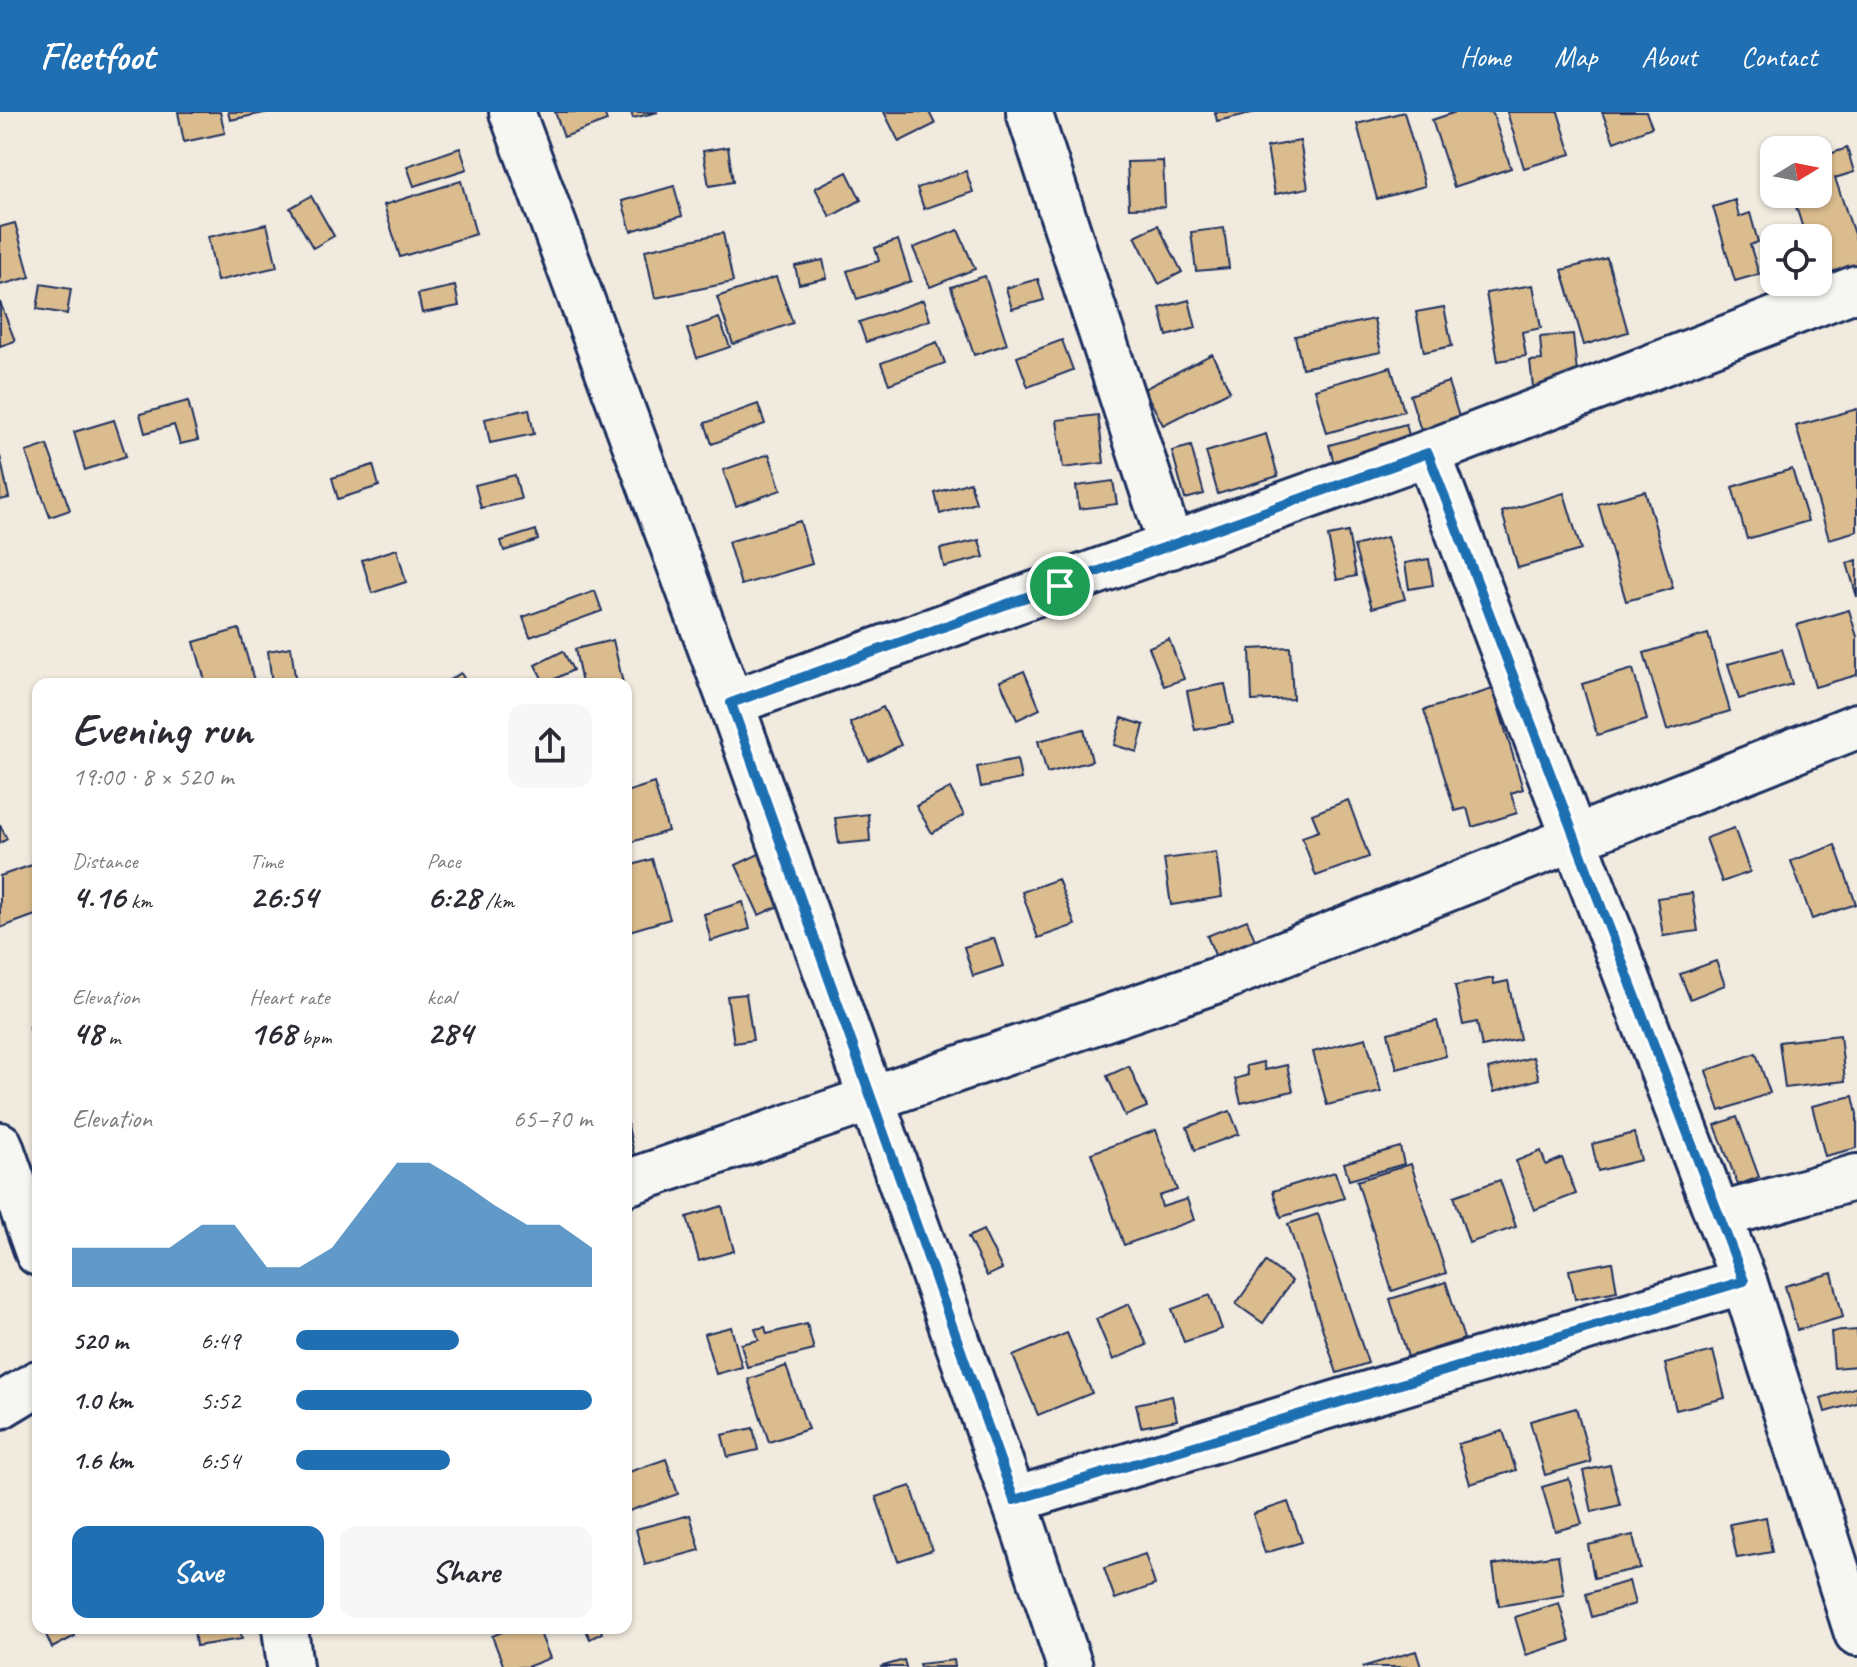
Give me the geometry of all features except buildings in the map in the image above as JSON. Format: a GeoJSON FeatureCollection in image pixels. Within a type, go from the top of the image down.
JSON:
{"type":"FeatureCollection","features":[{"type":"Feature","properties":{"kind":"street"},"geometry":{"type":"LineString","coordinates":[[512,112],[731,703],[1014,1500],[1070,1667]]}},
{"type":"Feature","properties":{"kind":"street"},"geometry":{"type":"LineString","coordinates":[[1029,112],[1171,546]]}},
{"type":"Feature","properties":{"kind":"street"},"geometry":{"type":"LineString","coordinates":[[731,703],[1428,453],[1857,288]]}},
{"type":"Feature","properties":{"kind":"street"},"geometry":{"type":"LineString","coordinates":[[1428,453],[1744,1281],[1857,1633]]}},
{"type":"Feature","properties":{"kind":"street"},"geometry":{"type":"LineString","coordinates":[[632,1181],[1220,979],[1857,726]]}},
{"type":"Feature","properties":{"kind":"street"},"geometry":{"type":"LineString","coordinates":[[0,1145],[32,1236]]}},
{"type":"Feature","properties":{"kind":"street"},"geometry":{"type":"LineString","coordinates":[[1718,1216],[1857,1177]]}},
{"type":"Feature","properties":{"kind":"street"},"geometry":{"type":"LineString","coordinates":[[1014,1500],[1744,1281]]}},
{"type":"Feature","properties":{"kind":"street"},"geometry":{"type":"LineString","coordinates":[[0,1406],[32,1387]]}},
{"type":"Feature","properties":{"kind":"street"},"geometry":{"type":"LineString","coordinates":[[286,1634],[290,1667]]}},
{"type":"Feature","properties":{"kind":"route"},"geometry":{"type":"LineString","coordinates":[[1428,453],[1744,1281],[1014,1500],[731,703],[1060,586],[1428,453]]}}]}
